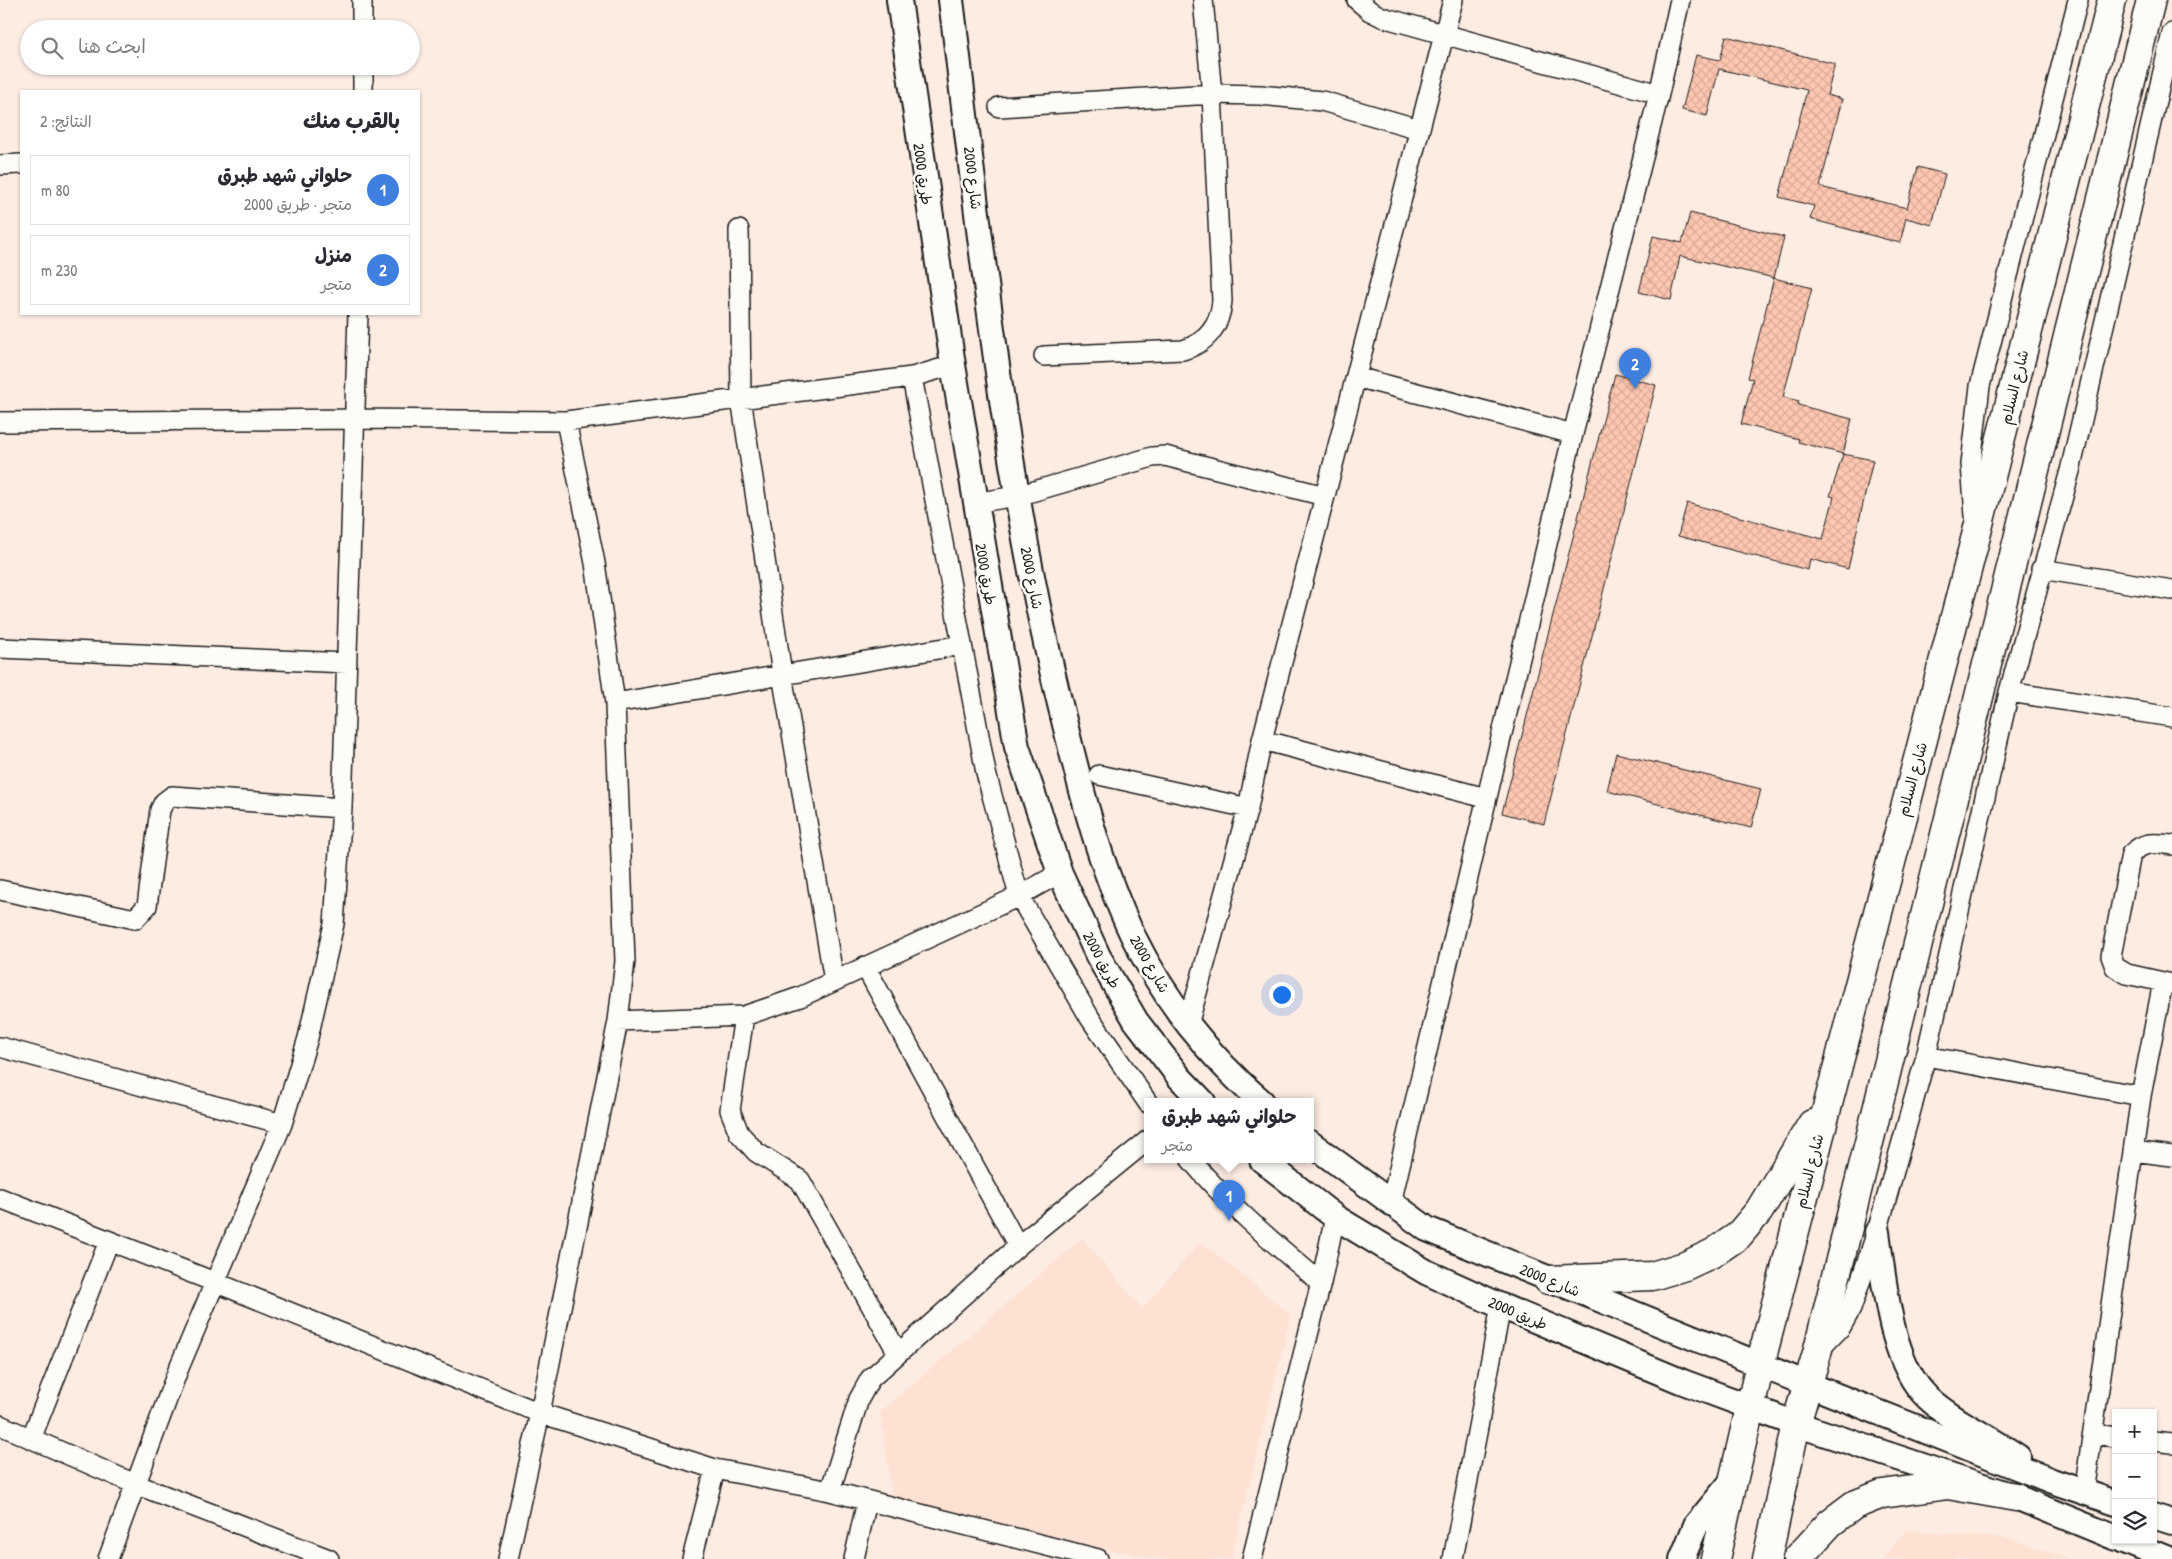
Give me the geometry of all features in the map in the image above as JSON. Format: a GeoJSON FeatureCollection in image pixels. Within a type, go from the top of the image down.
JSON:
{"type":"FeatureCollection","features":[{"type":"Feature","properties":{"kind":"highway","name":"شارع السلام"},"geometry":{"type":"LineString","coordinates":[[1715,1559],[1760,1364],[1976,536],[2112,0]]}},
{"type":"Feature","properties":{"kind":"highway"},"geometry":{"type":"LineString","coordinates":[[1768,1559],[1796,1424],[1817,1353],[2150,0]]}},
{"type":"Feature","properties":{"kind":"highway"},"geometry":{"type":"LineString","coordinates":[[1548,1280],[1652,1276],[1692,1262],[1713,1252],[1738,1236],[1759,1211],[1804,1140],[1831,1087]]}},
{"type":"Feature","properties":{"kind":"highway"},"geometry":{"type":"LineString","coordinates":[[1797,1559],[1838,1517],[1854,1505],[1882,1494],[1948,1485],[2016,1497]]}},
{"type":"Feature","properties":{"kind":"street"},"geometry":{"type":"LineString","coordinates":[[362,0],[362,20]]}},
{"type":"Feature","properties":{"kind":"street","name":"طريق 2000"},"geometry":{"type":"LineString","coordinates":[[899,0],[952,365],[1017,747],[1060,873],[1098,956],[1136,1021],[1194,1098]]}},
{"type":"Feature","properties":{"kind":"street","name":"شارع 2000"},"geometry":{"type":"LineString","coordinates":[[950,0],[1017,496],[1037,608],[1101,858],[1133,936],[1188,1025],[1238,1082],[1257,1098]]}},
{"type":"Feature","properties":{"kind":"street"},"geometry":{"type":"LineString","coordinates":[[1044,356],[1183,350],[1200,342],[1214,329],[1222,301],[1212,94],[1203,0]]}},
{"type":"Feature","properties":{"kind":"street"},"geometry":{"type":"LineString","coordinates":[[1357,0],[1382,17],[1659,94]]}},
{"type":"Feature","properties":{"kind":"street"},"geometry":{"type":"LineString","coordinates":[[1188,1025],[1248,808],[1262,740],[1453,0]]}},
{"type":"Feature","properties":{"kind":"street"},"geometry":{"type":"LineString","coordinates":[[1391,1203],[1573,434],[1659,94],[1680,0]]}},
{"type":"Feature","properties":{"kind":"street"},"geometry":{"type":"LineString","coordinates":[[1976,536],[1971,464],[1980,386],[2078,0]]}},
{"type":"Feature","properties":{"kind":"street"},"geometry":{"type":"LineString","coordinates":[[1817,1353],[1841,1327],[1851,1309],[1878,1232],[1926,1056],[2009,692],[2041,569],[2070,471],[2168,64],[2172,33]]}},
{"type":"Feature","properties":{"kind":"street"},"geometry":{"type":"LineString","coordinates":[[363,75],[363,90]]}},
{"type":"Feature","properties":{"kind":"street"},"geometry":{"type":"LineString","coordinates":[[999,106],[1212,94],[1260,95],[1322,101],[1419,129]]}},
{"type":"Feature","properties":{"kind":"street"},"geometry":{"type":"LineString","coordinates":[[0,164],[20,164]]}},
{"type":"Feature","properties":{"kind":"street"},"geometry":{"type":"LineString","coordinates":[[739,230],[741,398],[782,674],[834,980]]}},
{"type":"Feature","properties":{"kind":"street"},"geometry":{"type":"LineString","coordinates":[[108,1559],[178,1370],[217,1282],[282,1124],[308,1038],[334,924],[342,808],[358,315]]}},
{"type":"Feature","properties":{"kind":"street"},"geometry":{"type":"LineString","coordinates":[[0,422],[354,419],[566,422],[912,377],[952,365]]}},
{"type":"Feature","properties":{"kind":"street"},"geometry":{"type":"LineString","coordinates":[[912,377],[986,773],[1019,896],[1090,1018],[1145,1098]]}},
{"type":"Feature","properties":{"kind":"street"},"geometry":{"type":"LineString","coordinates":[[1356,377],[1573,434]]}},
{"type":"Feature","properties":{"kind":"street"},"geometry":{"type":"LineString","coordinates":[[508,1559],[540,1413],[618,1021],[625,961],[615,703],[595,563],[566,422]]}},
{"type":"Feature","properties":{"kind":"street"},"geometry":{"type":"LineString","coordinates":[[974,503],[1017,496],[1152,457],[1165,456],[1325,496]]}},
{"type":"Feature","properties":{"kind":"street"},"geometry":{"type":"LineString","coordinates":[[2041,569],[2172,590]]}},
{"type":"Feature","properties":{"kind":"street"},"geometry":{"type":"LineString","coordinates":[[615,703],[962,645]]}},
{"type":"Feature","properties":{"kind":"street"},"geometry":{"type":"LineString","coordinates":[[0,648],[347,663]]}},
{"type":"Feature","properties":{"kind":"street"},"geometry":{"type":"LineString","coordinates":[[2009,692],[2172,717]]}},
{"type":"Feature","properties":{"kind":"street"},"geometry":{"type":"LineString","coordinates":[[1262,740],[1486,798]]}},
{"type":"Feature","properties":{"kind":"street"},"geometry":{"type":"LineString","coordinates":[[1099,775],[1248,808]]}},
{"type":"Feature","properties":{"kind":"street"},"geometry":{"type":"LineString","coordinates":[[0,890],[135,918],[147,906],[160,810],[164,802],[172,796],[342,808]]}},
{"type":"Feature","properties":{"kind":"street"},"geometry":{"type":"LineString","coordinates":[[2084,1492],[2094,1434],[2141,1096],[2168,983],[2127,974],[2115,967],[2111,956],[2131,854],[2140,846],[2150,842],[2172,845]]}},
{"type":"Feature","properties":{"kind":"street"},"geometry":{"type":"LineString","coordinates":[[618,1021],[744,1016],[800,997],[1019,896],[1060,873]]}},
{"type":"Feature","properties":{"kind":"street"},"geometry":{"type":"LineString","coordinates":[[866,966],[1018,1246]]}},
{"type":"Feature","properties":{"kind":"street"},"geometry":{"type":"LineString","coordinates":[[744,1016],[730,1110],[739,1134],[756,1152],[800,1180],[898,1353]]}},
{"type":"Feature","properties":{"kind":"street"},"geometry":{"type":"LineString","coordinates":[[0,1047],[282,1124]]}},
{"type":"Feature","properties":{"kind":"street"},"geometry":{"type":"LineString","coordinates":[[1926,1056],[2141,1096]]}},
{"type":"Feature","properties":{"kind":"street"},"geometry":{"type":"LineString","coordinates":[[830,1492],[859,1399],[870,1379],[1018,1246],[1144,1143]]}},
{"type":"Feature","properties":{"kind":"street","name":"شارع 2000"},"geometry":{"type":"LineString","coordinates":[[1314,1146],[1427,1229],[1548,1280],[2052,1481]]}},
{"type":"Feature","properties":{"kind":"street"},"geometry":{"type":"LineString","coordinates":[[2133,1151],[2172,1156]]}},
{"type":"Feature","properties":{"kind":"street"},"geometry":{"type":"LineString","coordinates":[[1194,1163],[1211,1184],[1264,1235],[1321,1283]]}},
{"type":"Feature","properties":{"kind":"street","name":"طريق 2000"},"geometry":{"type":"LineString","coordinates":[[1266,1163],[1334,1218],[1426,1272],[1501,1306],[1683,1382],[1796,1424],[2016,1497],[2112,1536]]}},
{"type":"Feature","properties":{"kind":"street"},"geometry":{"type":"LineString","coordinates":[[0,1198],[217,1282],[540,1413],[715,1468],[868,1501],[1058,1555],[1098,1559]]}},
{"type":"Feature","properties":{"kind":"street"},"geometry":{"type":"LineString","coordinates":[[1252,1559],[1321,1283],[1334,1218]]}},
{"type":"Feature","properties":{"kind":"street"},"geometry":{"type":"LineString","coordinates":[[1878,1232],[1888,1312],[1914,1379],[1928,1398],[2052,1481],[2112,1502]]}},
{"type":"Feature","properties":{"kind":"street"},"geometry":{"type":"LineString","coordinates":[[31,1439],[109,1241]]}},
{"type":"Feature","properties":{"kind":"street"},"geometry":{"type":"LineString","coordinates":[[1453,1559],[1501,1306]]}},
{"type":"Feature","properties":{"kind":"street"},"geometry":{"type":"LineString","coordinates":[[0,1425],[135,1484],[327,1559]]}},
{"type":"Feature","properties":{"kind":"street"},"geometry":{"type":"LineString","coordinates":[[2094,1434],[2112,1436]]}},
{"type":"Feature","properties":{"kind":"street"},"geometry":{"type":"LineString","coordinates":[[2157,1441],[2172,1443]]}},
{"type":"Feature","properties":{"kind":"street"},"geometry":{"type":"LineString","coordinates":[[692,1559],[715,1468]]}},
{"type":"Feature","properties":{"kind":"street"},"geometry":{"type":"LineString","coordinates":[[1682,1559],[1696,1525],[1734,1479]]}},
{"type":"Feature","properties":{"kind":"street"},"geometry":{"type":"LineString","coordinates":[[854,1559],[868,1501]]}},
{"type":"Feature","properties":{"kind":"street"},"geometry":{"type":"LineString","coordinates":[[2157,1517],[2172,1522]]}},
{"type":"Feature","properties":{"kind":"street"},"geometry":{"type":"LineString","coordinates":[[2132,1544],[2168,1559]]}},
{"type":"Feature","properties":{"kind":"shaded area"},"geometry":{"type":"Polygon","coordinates":[[[1082,1239],[1142,1308],[1201,1242],[1291,1315],[1231,1559],[1157,1559],[894,1508],[880,1412],[1082,1239]]]}},
{"type":"Feature","properties":{"kind":"shaded area"},"geometry":{"type":"Polygon","coordinates":[[[1907,1531],[2011,1539],[2068,1559],[1882,1559],[1907,1531]]]}},
{"type":"Feature","properties":{"kind":"building"},"geometry":{"type":"Polygon","coordinates":[[[1726,36],[1835,64],[1827,95],[1842,99],[1820,187],[1907,208],[1918,167],[1945,174],[1932,225],[1906,218],[1900,243],[1810,219],[1814,206],[1779,197],[1807,90],[1719,69],[1707,116],[1682,110],[1696,55],[1720,60],[1726,36]]]}},
{"type":"Feature","properties":{"kind":"building"},"geometry":{"type":"Polygon","coordinates":[[[1690,213],[1784,237],[1774,278],[1680,256],[1671,300],[1639,292],[1653,236],[1682,243],[1690,213]]]}},
{"type":"Feature","properties":{"kind":"building"},"geometry":{"type":"Polygon","coordinates":[[[1774,278],[1812,288],[1783,397],[1799,401],[1798,405],[1852,419],[1843,454],[1798,442],[1799,439],[1741,424],[1753,379],[1748,378],[1774,278]]]}},
{"type":"Feature","properties":{"kind":"building"},"geometry":{"type":"Polygon","coordinates":[[[1615,374],[1656,385],[1544,824],[1502,813],[1615,374]]]}},
{"type":"Feature","properties":{"kind":"building"},"geometry":{"type":"Polygon","coordinates":[[[1843,454],[1873,460],[1848,569],[1810,559],[1808,570],[1678,536],[1687,503],[1823,539],[1834,497],[1830,496],[1843,454]]]}},
{"type":"Feature","properties":{"kind":"building"},"geometry":{"type":"Polygon","coordinates":[[[1616,753],[1761,789],[1751,828],[1607,791],[1616,753]]]}},
{"type":"Feature","properties":{"kind":"place","name":"منزل"},"geometry":{"type":"Point","coordinates":[1635,389]}},
{"type":"Feature","properties":{"kind":"place","name":"حلواني شهد طبرق"},"geometry":{"type":"Point","coordinates":[1229,1221]}}]}
